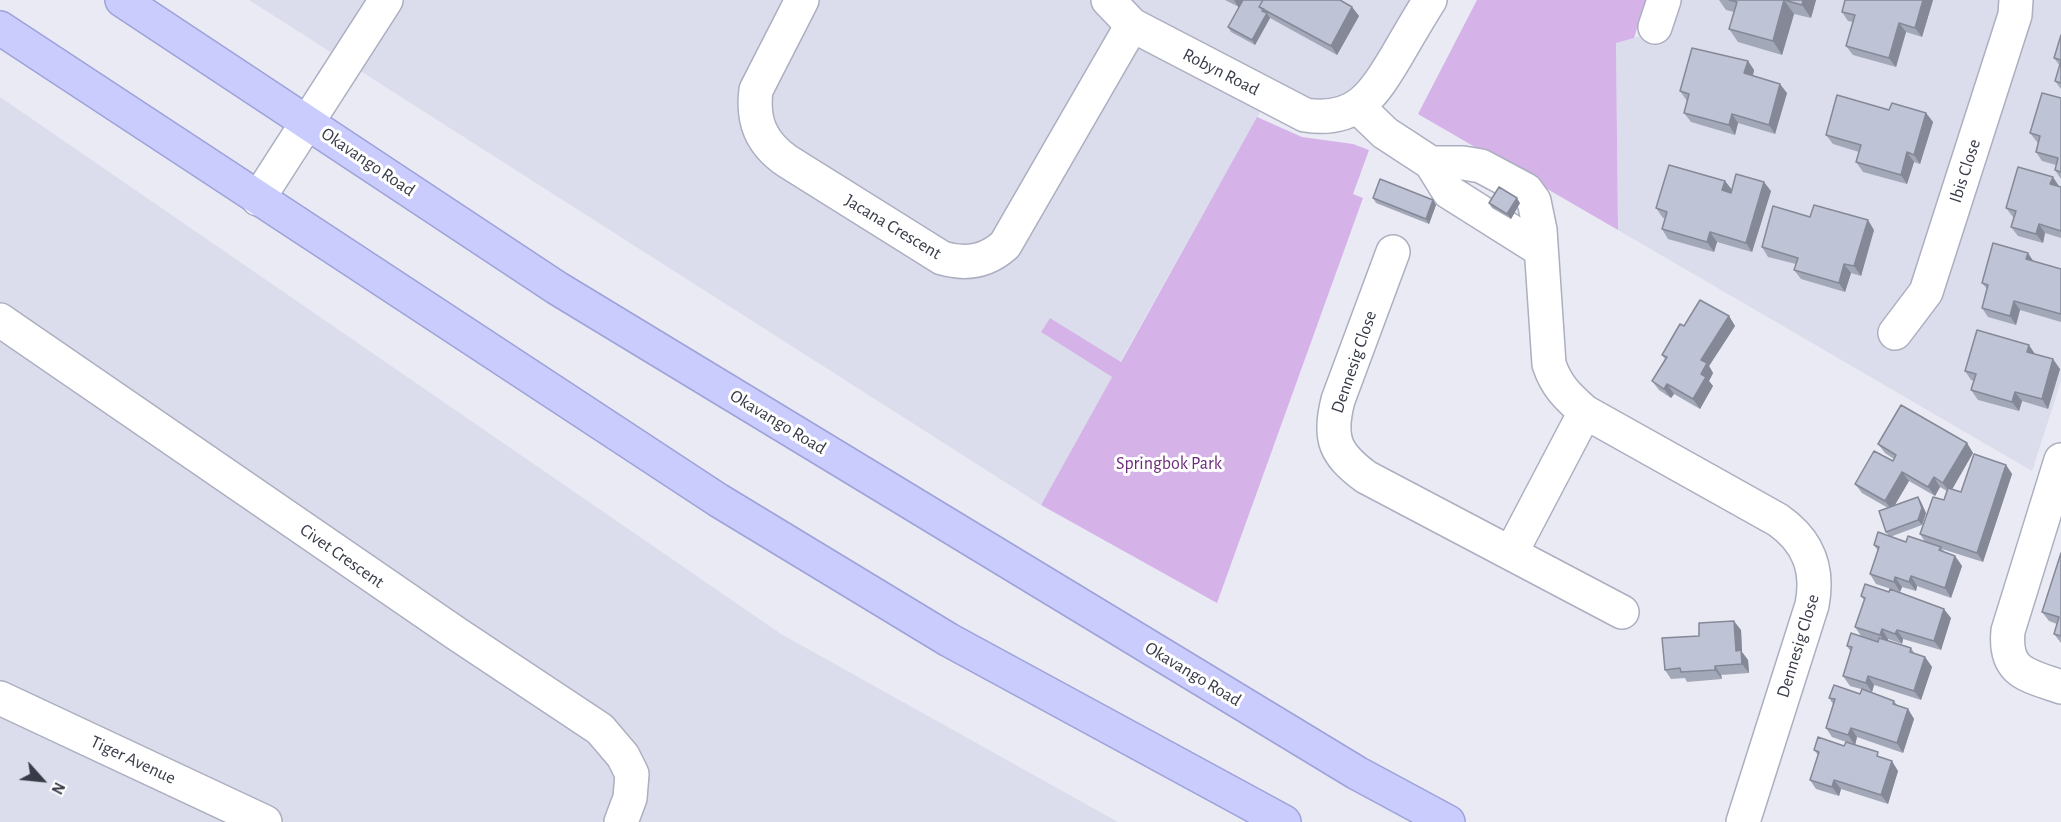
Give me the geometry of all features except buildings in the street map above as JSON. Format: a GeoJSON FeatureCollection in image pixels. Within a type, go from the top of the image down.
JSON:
{"type":"FeatureCollection","features":[{"type":"Feature","properties":{"kind":"main road","name":"Okavango Road"},"geometry":{"type":"LineString","coordinates":[[122,0],[557,288],[1357,773],[1448,822]]}},
{"type":"Feature","properties":{"kind":"main road"},"geometry":{"type":"LineString","coordinates":[[0,27],[258,199],[728,506],[949,640],[1284,822]]}},
{"type":"Feature","properties":{"kind":"street"},"geometry":{"type":"LineString","coordinates":[[258,199],[386,0]]}},
{"type":"Feature","properties":{"kind":"street","name":"Jacana Crescent"},"geometry":{"type":"LineString","coordinates":[[802,0],[756,90],[754,106],[756,123],[763,138],[773,151],[787,161],[942,258],[956,262],[985,259],[1005,245],[1132,25]]}},
{"type":"Feature","properties":{"kind":"street","name":"Robyn Road"},"geometry":{"type":"LineString","coordinates":[[1108,0],[1132,25],[1305,115],[1318,117],[1352,110]]}},
{"type":"Feature","properties":{"kind":"street"},"geometry":{"type":"LineString","coordinates":[[1430,0],[1377,88],[1352,110],[1431,164],[1449,192],[1541,250]]}},
{"type":"Feature","properties":{"kind":"street","name":"Ibis Close"},"geometry":{"type":"LineString","coordinates":[[1895,333],[1926,292],[2015,15],[2016,0]]}},
{"type":"Feature","properties":{"kind":"street","name":"Dennesig Close"},"geometry":{"type":"LineString","coordinates":[[1431,164],[1463,163],[1481,166],[1526,190],[1534,201],[1538,215],[1549,364],[1555,382],[1585,412],[1778,520],[1790,529],[1809,554],[1816,585],[1812,605],[1743,822]]}},
{"type":"Feature","properties":{"kind":"street","name":"Dennesig Close"},"geometry":{"type":"LineString","coordinates":[[1393,252],[1338,400],[1334,417],[1336,448],[1346,462],[1366,477],[1622,612]]}},
{"type":"Feature","properties":{"kind":"street","name":"Civet Crescent"},"geometry":{"type":"LineString","coordinates":[[0,320],[447,628],[600,729],[623,756],[632,774],[630,798],[621,822]]}},
{"type":"Feature","properties":{"kind":"street"},"geometry":{"type":"LineString","coordinates":[[1511,553],[1585,412]]}},
{"type":"Feature","properties":{"kind":"street"},"geometry":{"type":"LineString","coordinates":[[2061,460],[2008,631],[2006,649],[2009,660],[2018,669],[2061,687]]}},
{"type":"Feature","properties":{"kind":"street","name":"Tiger Avenue"},"geometry":{"type":"LineString","coordinates":[[0,698],[265,822]]}},
{"type":"Feature","properties":{"kind":"shaded area"},"geometry":{"type":"Polygon","coordinates":[[[249,0],[1433,0],[1355,110],[1268,98],[1120,362],[1050,318],[1041,332],[1112,377],[1041,505],[249,0]]]}},
{"type":"Feature","properties":{"kind":"shaded area"},"geometry":{"type":"Polygon","coordinates":[[[1662,0],[2061,0],[2061,381],[2032,471],[1618,230],[1616,43],[1650,33],[1662,0]]]}},
{"type":"Feature","properties":{"kind":"shaded area"},"geometry":{"type":"Polygon","coordinates":[[[0,97],[781,634],[1118,822],[0,822],[0,97]]]}},
{"type":"Feature","properties":{"kind":"green space"},"geometry":{"type":"Polygon","coordinates":[[[1477,0],[1646,0],[1634,38],[1616,43],[1618,230],[1418,114],[1477,0]]]}},
{"type":"Feature","properties":{"kind":"green space","name":"Springbok Park"},"geometry":{"type":"Polygon","coordinates":[[[1257,117],[1302,137],[1353,144],[1369,150],[1353,194],[1363,198],[1217,603],[1041,505],[1112,377],[1041,332],[1050,318],[1121,362],[1257,117]]]}}]}
